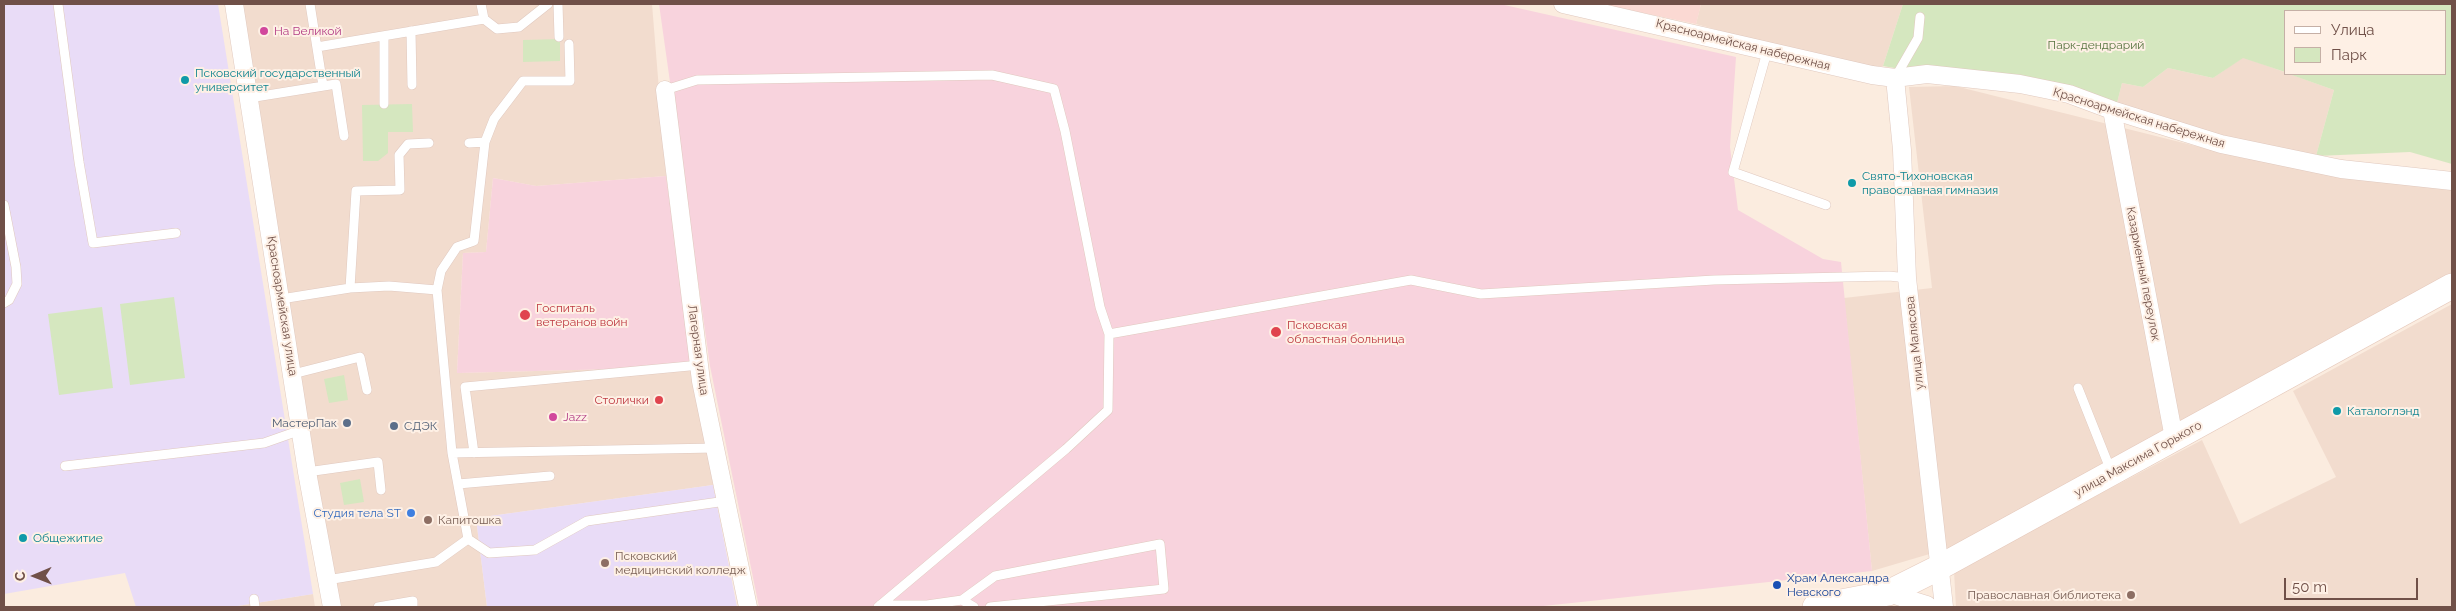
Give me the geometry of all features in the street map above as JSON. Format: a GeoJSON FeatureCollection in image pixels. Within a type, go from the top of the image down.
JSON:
{"type":"FeatureCollection","features":[{"type":"Feature","properties":{"kind":"main road","name":"улица Максима Горького"},"geometry":{"type":"LineString","coordinates":[[1815,607],[1888,593],[1940,567],[2452,286]]}},
{"type":"Feature","properties":{"kind":"street","name":"Красноармейская улица"},"geometry":{"type":"LineString","coordinates":[[234,4],[307,472],[332,607]]}},
{"type":"Feature","properties":{"kind":"street","name":"Красноармейская набережная"},"geometry":{"type":"LineString","coordinates":[[1563,4],[1872,75],[1895,78],[1927,74],[2020,84],[2069,94],[2112,110],[2221,144],[2341,169],[2452,180]]}},
{"type":"Feature","properties":{"kind":"street","name":"улица Малясова"},"geometry":{"type":"LineString","coordinates":[[1895,78],[1902,150],[1907,278],[1944,607]]}},
{"type":"Feature","properties":{"kind":"street","name":"Лагерная улица"},"geometry":{"type":"LineString","coordinates":[[665,90],[700,365],[748,607]]}},
{"type":"Feature","properties":{"kind":"street","name":"Казарменный переулок"},"geometry":{"type":"LineString","coordinates":[[2112,110],[2174,438]]}},
{"type":"Feature","properties":{"kind":"street"},"geometry":{"type":"LineString","coordinates":[[1888,593],[1929,607]]}},
{"type":"Feature","properties":{"kind":"lane"},"geometry":{"type":"LineString","coordinates":[[58,4],[79,162],[93,243],[176,233]]}},
{"type":"Feature","properties":{"kind":"lane"},"geometry":{"type":"LineString","coordinates":[[310,4],[323,86]]}},
{"type":"Feature","properties":{"kind":"lane"},"geometry":{"type":"LineString","coordinates":[[481,4],[484,19],[496,29],[519,27],[548,4]]}},
{"type":"Feature","properties":{"kind":"lane"},"geometry":{"type":"LineString","coordinates":[[558,4],[559,37]]}},
{"type":"Feature","properties":{"kind":"lane"},"geometry":{"type":"LineString","coordinates":[[1895,78],[1918,38],[1920,17]]}},
{"type":"Feature","properties":{"kind":"lane"},"geometry":{"type":"LineString","coordinates":[[317,47],[484,19]]}},
{"type":"Feature","properties":{"kind":"lane"},"geometry":{"type":"LineString","coordinates":[[411,31],[412,85]]}},
{"type":"Feature","properties":{"kind":"lane"},"geometry":{"type":"LineString","coordinates":[[384,36],[384,104]]}},
{"type":"Feature","properties":{"kind":"lane"},"geometry":{"type":"LineString","coordinates":[[569,44],[570,81],[523,82],[494,119],[484,142],[474,241],[457,247],[441,271],[437,290],[452,453],[468,539],[489,553],[535,550],[587,521],[726,501]]}},
{"type":"Feature","properties":{"kind":"lane"},"geometry":{"type":"LineString","coordinates":[[1767,52],[1733,172],[1826,205]]}},
{"type":"Feature","properties":{"kind":"lane"},"geometry":{"type":"LineString","coordinates":[[665,90],[697,80],[992,75],[1054,89],[1065,131],[1100,307],[1109,334],[1108,410],[1066,449],[879,606]]}},
{"type":"Feature","properties":{"kind":"lane"},"geometry":{"type":"LineString","coordinates":[[249,98],[336,84],[344,136]]}},
{"type":"Feature","properties":{"kind":"lane"},"geometry":{"type":"LineString","coordinates":[[469,142],[484,142]]}},
{"type":"Feature","properties":{"kind":"lane"},"geometry":{"type":"LineString","coordinates":[[350,288],[356,191],[400,190],[399,155],[408,144],[429,143]]}},
{"type":"Feature","properties":{"kind":"lane"},"geometry":{"type":"LineString","coordinates":[[4,205],[16,266],[17,284],[9,300],[4,303]]}},
{"type":"Feature","properties":{"kind":"lane"},"geometry":{"type":"LineString","coordinates":[[1109,334],[1411,280],[1481,294],[1714,280],[1889,276],[1907,278]]}},
{"type":"Feature","properties":{"kind":"lane"},"geometry":{"type":"LineString","coordinates":[[281,299],[350,288],[389,286],[437,290]]}},
{"type":"Feature","properties":{"kind":"lane"},"geometry":{"type":"LineString","coordinates":[[293,374],[360,357],[367,390]]}},
{"type":"Feature","properties":{"kind":"lane"},"geometry":{"type":"LineString","coordinates":[[474,453],[465,387],[700,365]]}},
{"type":"Feature","properties":{"kind":"lane"},"geometry":{"type":"LineString","coordinates":[[2078,388],[2112,473]]}},
{"type":"Feature","properties":{"kind":"lane"},"geometry":{"type":"LineString","coordinates":[[65,466],[264,443],[301,430]]}},
{"type":"Feature","properties":{"kind":"lane"},"geometry":{"type":"LineString","coordinates":[[452,453],[715,448]]}},
{"type":"Feature","properties":{"kind":"lane"},"geometry":{"type":"LineString","coordinates":[[307,472],[378,462],[381,490]]}},
{"type":"Feature","properties":{"kind":"lane"},"geometry":{"type":"LineString","coordinates":[[458,484],[550,476]]}},
{"type":"Feature","properties":{"kind":"lane"},"geometry":{"type":"LineString","coordinates":[[327,580],[436,562],[468,539]]}},
{"type":"Feature","properties":{"kind":"lane"},"geometry":{"type":"LineString","coordinates":[[879,606],[927,605],[962,600],[995,576],[1160,544],[1164,589],[990,607]]}},
{"type":"Feature","properties":{"kind":"lane"},"geometry":{"type":"LineString","coordinates":[[962,600],[974,607]]}},
{"type":"Feature","properties":{"kind":"lane"},"geometry":{"type":"LineString","coordinates":[[378,607],[413,601],[413,607]]}},
{"type":"Feature","properties":{"kind":"shaded area"},"geometry":{"type":"Polygon","coordinates":[[[4,4],[218,4],[313,594],[231,607],[136,607],[125,573],[4,594],[4,4]]]}},
{"type":"Feature","properties":{"kind":"shaded area"},"geometry":{"type":"Polygon","coordinates":[[[236,4],[652,4],[666,176],[536,186],[493,178],[486,252],[463,253],[457,373],[693,367],[713,485],[476,518],[487,607],[340,607],[279,290],[236,4]]]}},
{"type":"Feature","properties":{"kind":"shaded area","name":"Псковская областная больница"},"geometry":{"type":"Polygon","coordinates":[[[659,4],[1500,4],[1736,57],[1730,147],[1738,210],[1823,259],[1841,262],[1872,571],[1534,607],[759,607],[710,366],[659,4]]]}},
{"type":"Feature","properties":{"kind":"shaded area"},"geometry":{"type":"Polygon","coordinates":[[[1601,4],[1701,4],[1696,24],[1601,4]]]}},
{"type":"Feature","properties":{"kind":"shaded area"},"geometry":{"type":"Polygon","coordinates":[[[1701,4],[1903,4],[1883,66],[1856,68],[1696,24],[1701,4]]]}},
{"type":"Feature","properties":{"kind":"shaded area"},"geometry":{"type":"Polygon","coordinates":[[[2243,57],[2284,72],[2284,75],[2293,75],[2334,90],[2316,156],[2205,135],[2116,107],[2122,83],[2143,87],[2168,68],[2213,78],[2243,57]]]}},
{"type":"Feature","properties":{"kind":"shaded area"},"geometry":{"type":"Polygon","coordinates":[[[1955,86],[2244,158],[2383,182],[2452,190],[2452,274],[1960,545],[1872,571],[1844,298],[1932,288],[1909,87],[1955,86]]]}},
{"type":"Feature","properties":{"kind":"shaded area"},"geometry":{"type":"Polygon","coordinates":[[[666,176],[693,367],[457,373],[463,253],[486,252],[493,178],[536,186],[666,176]]]}},
{"type":"Feature","properties":{"kind":"shaded area"},"geometry":{"type":"Polygon","coordinates":[[[2452,304],[2452,607],[1956,607],[1954,571],[2202,440],[2240,524],[2336,477],[2293,391],[2452,304]]]}},
{"type":"Feature","properties":{"kind":"shaded area","name":"Псковский медицинский колледж"},"geometry":{"type":"Polygon","coordinates":[[[713,485],[737,607],[487,607],[476,518],[713,485]]]}},
{"type":"Feature","properties":{"kind":"shaded area"},"geometry":{"type":"Polygon","coordinates":[[[313,594],[315,607],[231,607],[313,594]]]}},
{"type":"Feature","properties":{"kind":"green space","name":"Парк-дендрарий"},"geometry":{"type":"Polygon","coordinates":[[[1903,4],[2452,4],[2452,164],[2410,152],[2316,156],[2334,90],[2292,75],[2446,75],[2446,10],[2284,10],[2284,72],[2243,58],[2213,78],[2168,68],[2143,87],[2122,83],[2116,107],[1883,66],[1903,4]]]}},
{"type":"Feature","properties":{"kind":"green space"},"geometry":{"type":"Polygon","coordinates":[[[560,39],[560,61],[523,62],[523,40],[560,39]]]}},
{"type":"Feature","properties":{"kind":"green space"},"geometry":{"type":"Polygon","coordinates":[[[412,104],[413,132],[388,132],[388,153],[378,161],[363,161],[362,105],[412,104]]]}},
{"type":"Feature","properties":{"kind":"green space"},"geometry":{"type":"Polygon","coordinates":[[[174,297],[185,378],[130,385],[120,304],[174,297]]]}},
{"type":"Feature","properties":{"kind":"green space"},"geometry":{"type":"Polygon","coordinates":[[[102,307],[113,388],[59,395],[48,314],[102,307]]]}},
{"type":"Feature","properties":{"kind":"green space"},"geometry":{"type":"Polygon","coordinates":[[[344,375],[348,400],[329,403],[324,379],[344,375]]]}},
{"type":"Feature","properties":{"kind":"green space"},"geometry":{"type":"Polygon","coordinates":[[[360,479],[364,502],[344,505],[340,483],[360,479]]]}},
{"type":"Feature","properties":{"kind":"place","name":"На Великой"},"geometry":{"type":"Point","coordinates":[264,31]}},
{"type":"Feature","properties":{"kind":"place","name":"Псковский государственный университет"},"geometry":{"type":"Point","coordinates":[185,80]}},
{"type":"Feature","properties":{"kind":"place","name":"Свято-Тихоновская православная гимназия"},"geometry":{"type":"Point","coordinates":[1852,183]}},
{"type":"Feature","properties":{"kind":"place","name":"Госпиталь ветеранов войн"},"geometry":{"type":"Point","coordinates":[525,315]}},
{"type":"Feature","properties":{"kind":"place","name":"Псковская областная больница"},"geometry":{"type":"Point","coordinates":[1276,332]}},
{"type":"Feature","properties":{"kind":"place","name":"Столички"},"geometry":{"type":"Point","coordinates":[659,400]}},
{"type":"Feature","properties":{"kind":"place","name":"Каталоглэнд"},"geometry":{"type":"Point","coordinates":[2337,411]}},
{"type":"Feature","properties":{"kind":"place","name":"Jazz"},"geometry":{"type":"Point","coordinates":[553,417]}},
{"type":"Feature","properties":{"kind":"place","name":"МастерПак"},"geometry":{"type":"Point","coordinates":[347,423]}},
{"type":"Feature","properties":{"kind":"place","name":"СДЭК"},"geometry":{"type":"Point","coordinates":[394,426]}},
{"type":"Feature","properties":{"kind":"place","name":"Студия тела ST"},"geometry":{"type":"Point","coordinates":[411,513]}},
{"type":"Feature","properties":{"kind":"place","name":"Капитошка"},"geometry":{"type":"Point","coordinates":[428,520]}},
{"type":"Feature","properties":{"kind":"place","name":"Общежитие"},"geometry":{"type":"Point","coordinates":[23,538]}},
{"type":"Feature","properties":{"kind":"place","name":"Псковский медицинский колледж"},"geometry":{"type":"Point","coordinates":[605,563]}},
{"type":"Feature","properties":{"kind":"place","name":"Храм Александра Невского"},"geometry":{"type":"Point","coordinates":[1777,585]}},
{"type":"Feature","properties":{"kind":"place","name":"Православная библиотека"},"geometry":{"type":"Point","coordinates":[2131,595]}}]}
